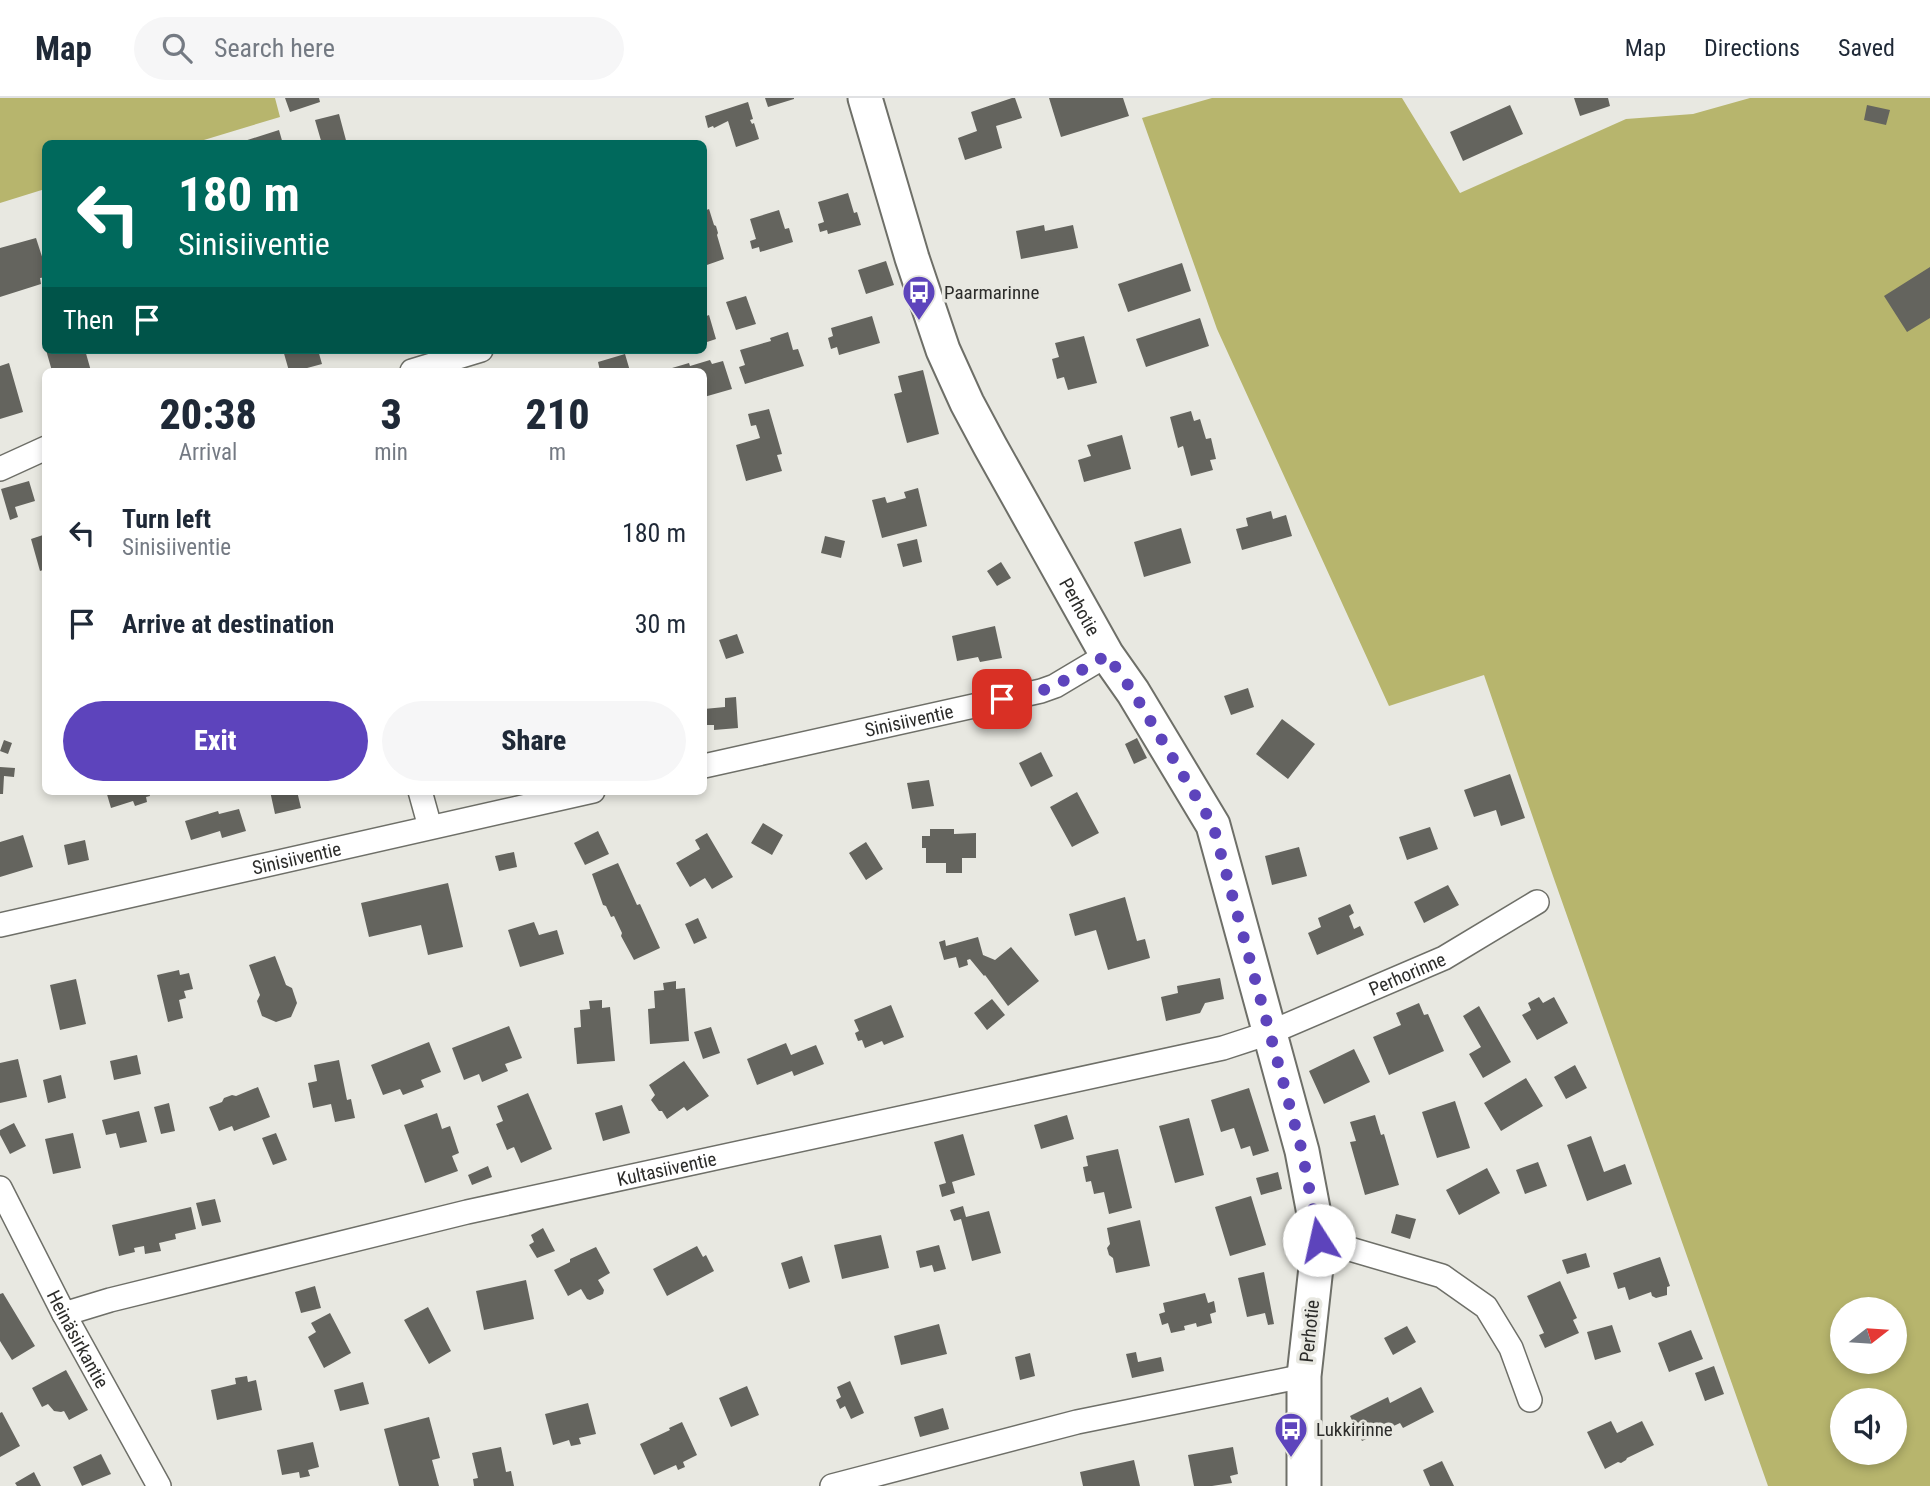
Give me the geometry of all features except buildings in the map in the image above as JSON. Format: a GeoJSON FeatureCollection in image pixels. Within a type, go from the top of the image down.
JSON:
{"type":"FeatureCollection","features":[{"type":"Feature","properties":{"kind":"street","name":"Perhotie"},"geometry":{"type":"LineString","coordinates":[[865,98],[912,258],[943,350],[984,435],[1107,655],[1133,692],[1213,825],[1302,1151],[1319,1240],[1304,1376],[1304,1486]]}},
{"type":"Feature","properties":{"kind":"street"},"geometry":{"type":"LineString","coordinates":[[422,368],[468,354]]}},
{"type":"Feature","properties":{"kind":"street"},"geometry":{"type":"LineString","coordinates":[[0,469],[42,450]]}},
{"type":"Feature","properties":{"kind":"street","name":"Sinisiiventie"},"geometry":{"type":"LineString","coordinates":[[707,765],[1041,691],[1055,686],[1107,655]]}},
{"type":"Feature","properties":{"kind":"street"},"geometry":{"type":"LineString","coordinates":[[421,795],[430,827]]}},
{"type":"Feature","properties":{"kind":"street","name":"Sinisiiventie"},"geometry":{"type":"LineString","coordinates":[[0,925],[575,795]]}},
{"type":"Feature","properties":{"kind":"street","name":"Perhorinne"},"geometry":{"type":"LineString","coordinates":[[1269,1032],[1444,958],[1537,902]]}},
{"type":"Feature","properties":{"kind":"street","name":"Kultasiiventie"},"geometry":{"type":"LineString","coordinates":[[64,1314],[110,1300],[467,1212],[1210,1051],[1269,1032]]}},
{"type":"Feature","properties":{"kind":"street","name":"Heinäsirkantie"},"geometry":{"type":"LineString","coordinates":[[0,1188],[64,1314],[159,1486]]}},
{"type":"Feature","properties":{"kind":"street"},"geometry":{"type":"LineString","coordinates":[[1319,1240],[1442,1276],[1486,1307],[1511,1348],[1530,1400]]}},
{"type":"Feature","properties":{"kind":"street"},"geometry":{"type":"LineString","coordinates":[[832,1486],[1077,1422],[1304,1376]]}},
{"type":"Feature","properties":{"kind":"shaded area"},"geometry":{"type":"Polygon","coordinates":[[[0,98],[275,98],[280,117],[204,140],[42,140],[42,190],[0,203],[0,98]]]}},
{"type":"Feature","properties":{"kind":"shaded area"},"geometry":{"type":"Polygon","coordinates":[[[1212,98],[1402,98],[1460,193],[1626,119],[1693,114],[1750,98],[1930,98],[1930,1486],[1768,1486],[1484,675],[1389,706],[1217,329],[1142,118],[1212,98]]]}},
{"type":"Feature","properties":{"kind":"place","name":"Paarmarinne"},"geometry":{"type":"Point","coordinates":[919,322]}},
{"type":"Feature","properties":{"kind":"place","name":"Lukkirinne"},"geometry":{"type":"Point","coordinates":[1291,1459]}},
{"type":"Feature","properties":{"kind":"route"},"geometry":{"type":"LineString","coordinates":[[1002,699],[1055,686],[1107,655],[1133,692],[1213,825],[1302,1151],[1319,1240]]}}]}
